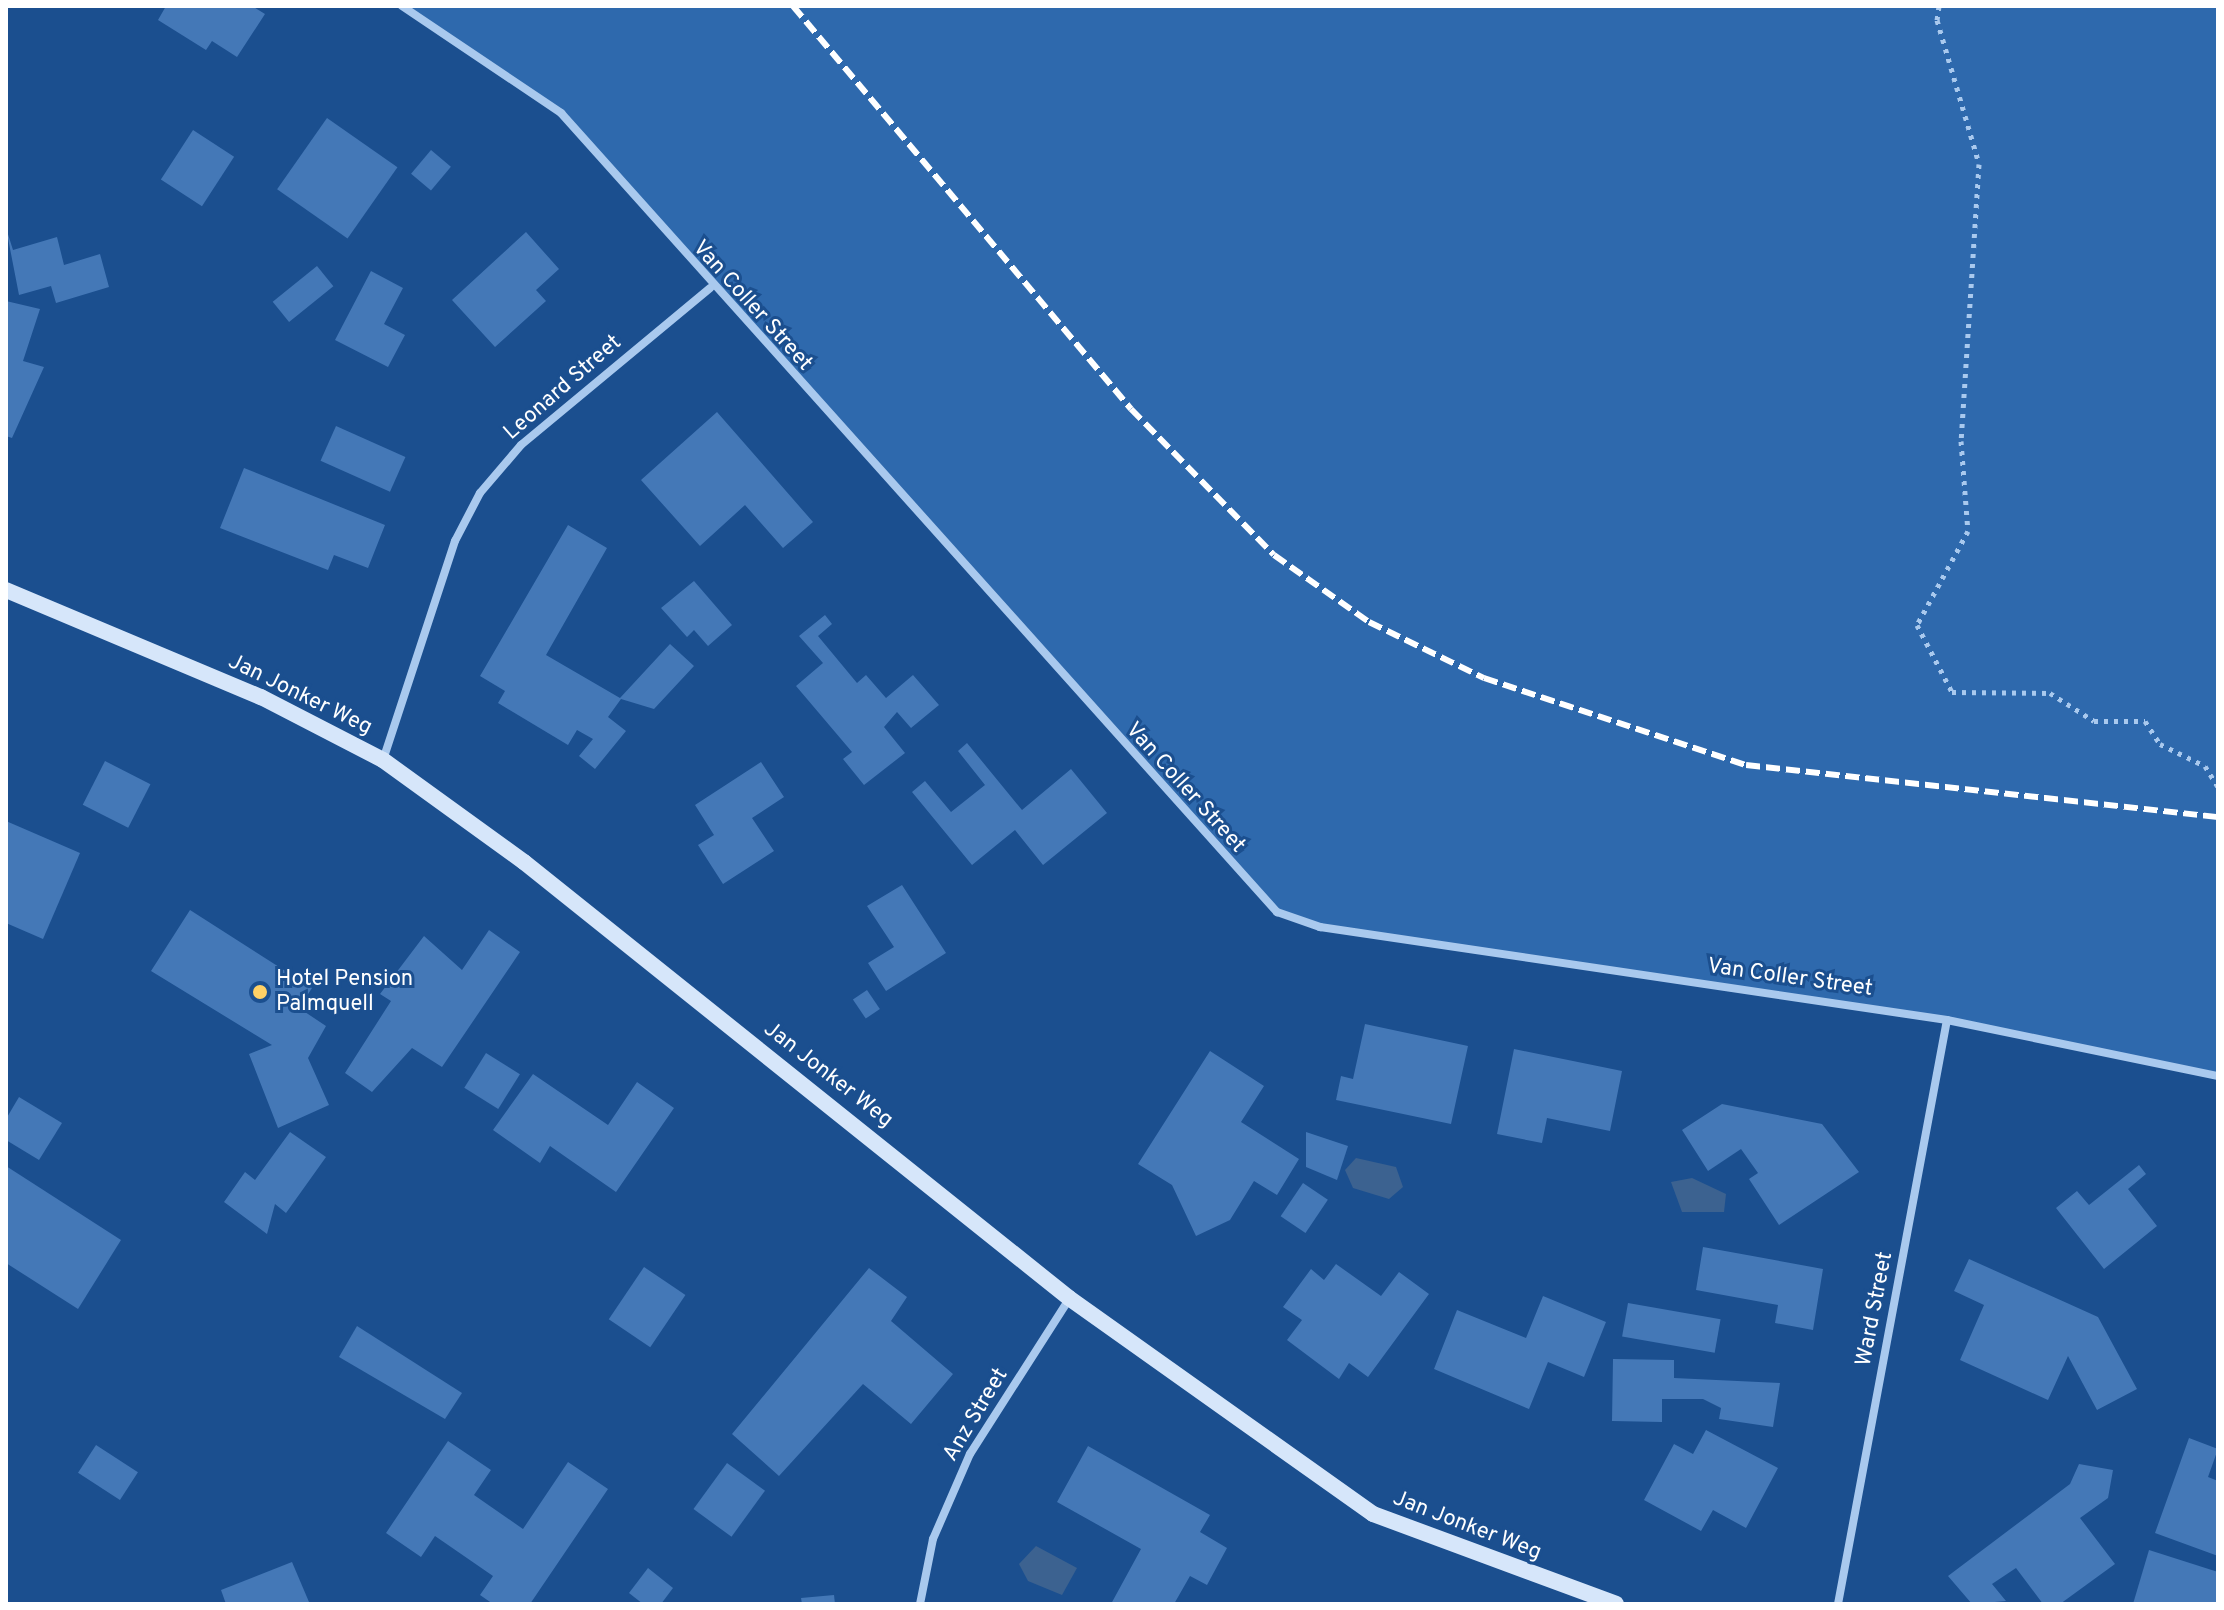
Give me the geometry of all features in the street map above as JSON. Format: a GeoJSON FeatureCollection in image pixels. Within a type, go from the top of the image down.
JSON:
{"type":"FeatureCollection","features":[{"type":"Feature","properties":{"kind":"main road","name":"Jan Jonker Weg"},"geometry":{"type":"LineString","coordinates":[[6,590],[261,697],[383,760],[524,862],[1069,1298],[1373,1514],[1616,1604]]}},
{"type":"Feature","properties":{"kind":"street","name":"Van Coller Street"},"geometry":{"type":"LineString","coordinates":[[402,6],[561,113],[710,288],[1277,912],[1320,927],[1947,1020],[2218,1076]]}},
{"type":"Feature","properties":{"kind":"street","name":"Leonard Street"},"geometry":{"type":"LineString","coordinates":[[383,760],[455,541],[480,493],[521,445],[710,288]]}},
{"type":"Feature","properties":{"kind":"street","name":"Ward Street"},"geometry":{"type":"LineString","coordinates":[[1838,1604],[1947,1020]]}},
{"type":"Feature","properties":{"kind":"street","name":"Anz Street"},"geometry":{"type":"LineString","coordinates":[[920,1604],[933,1539],[970,1454],[1069,1298]]}},
{"type":"Feature","properties":{"kind":"path"},"geometry":{"type":"LineString","coordinates":[[1939,6],[1937,20],[1979,164],[1961,441],[1968,531],[1917,625],[1952,692],[2050,693],[2094,721],[2145,721],[2160,744],[2205,766],[2218,787]]}},
{"type":"Feature","properties":{"kind":"shaded area"},"geometry":{"type":"Polygon","coordinates":[[[402,6],[2218,6],[2218,1076],[1947,1020],[1320,927],[1277,912],[561,113],[402,6]]]}},
{"type":"Feature","properties":{"kind":"shaded area"},"geometry":{"type":"Polygon","coordinates":[[[1356,1158],[1396,1167],[1403,1187],[1389,1199],[1353,1188],[1345,1170],[1356,1158]]]}},
{"type":"Feature","properties":{"kind":"shaded area"},"geometry":{"type":"Polygon","coordinates":[[[1692,1178],[1726,1194],[1724,1212],[1682,1212],[1671,1182],[1692,1178]]]}},
{"type":"Feature","properties":{"kind":"shaded area"},"geometry":{"type":"Polygon","coordinates":[[[1036,1546],[1077,1568],[1062,1595],[1028,1581],[1019,1564],[1036,1546]]]}},
{"type":"Feature","properties":{"kind":"building"},"geometry":{"type":"Polygon","coordinates":[[[166,6],[252,6],[265,14],[237,57],[212,41],[206,50],[158,20],[166,6]]]}},
{"type":"Feature","properties":{"kind":"building"},"geometry":{"type":"Polygon","coordinates":[[[327,118],[397,167],[348,239],[277,189],[327,118]]]}},
{"type":"Feature","properties":{"kind":"building"},"geometry":{"type":"Polygon","coordinates":[[[193,130],[234,157],[202,206],[161,179],[193,130]]]}},
{"type":"Feature","properties":{"kind":"building"},"geometry":{"type":"Polygon","coordinates":[[[431,150],[451,167],[431,190],[411,174],[431,150]]]}},
{"type":"Feature","properties":{"kind":"building"},"geometry":{"type":"Polygon","coordinates":[[[6,228],[13,250],[57,237],[64,265],[100,254],[109,287],[56,303],[51,286],[19,295],[6,228]]]}},
{"type":"Feature","properties":{"kind":"building"},"geometry":{"type":"Polygon","coordinates":[[[526,232],[559,269],[536,290],[546,301],[495,347],[452,300],[526,232]]]}},
{"type":"Feature","properties":{"kind":"building"},"geometry":{"type":"Polygon","coordinates":[[[317,266],[333,286],[289,322],[273,302],[317,266]]]}},
{"type":"Feature","properties":{"kind":"building"},"geometry":{"type":"Polygon","coordinates":[[[371,271],[403,288],[384,324],[405,335],[388,367],[335,340],[371,271]]]}},
{"type":"Feature","properties":{"kind":"building"},"geometry":{"type":"Polygon","coordinates":[[[6,301],[40,309],[23,361],[44,367],[12,438],[6,436],[6,301]]]}},
{"type":"Feature","properties":{"kind":"building"},"geometry":{"type":"Polygon","coordinates":[[[717,412],[813,522],[783,548],[745,505],[700,546],[641,480],[717,412]]]}},
{"type":"Feature","properties":{"kind":"building"},"geometry":{"type":"Polygon","coordinates":[[[336,426],[405,457],[390,492],[321,461],[336,426]]]}},
{"type":"Feature","properties":{"kind":"building"},"geometry":{"type":"Polygon","coordinates":[[[244,468],[385,525],[368,568],[334,555],[328,570],[220,528],[244,468]]]}},
{"type":"Feature","properties":{"kind":"building"},"geometry":{"type":"Polygon","coordinates":[[[568,525],[607,548],[546,655],[620,698],[670,644],[694,666],[654,709],[621,699],[608,717],[626,731],[595,769],[579,756],[593,739],[577,730],[568,745],[498,703],[505,691],[480,676],[568,525]]]}},
{"type":"Feature","properties":{"kind":"building"},"geometry":{"type":"Polygon","coordinates":[[[694,581],[732,625],[708,646],[694,630],[687,637],[661,608],[694,581]]]}},
{"type":"Feature","properties":{"kind":"building"},"geometry":{"type":"Polygon","coordinates":[[[825,615],[832,624],[818,636],[857,683],[866,675],[886,698],[913,675],[939,705],[911,728],[897,712],[884,727],[905,753],[864,785],[843,759],[852,752],[796,686],[823,663],[799,636],[825,615]]]}},
{"type":"Feature","properties":{"kind":"building"},"geometry":{"type":"Polygon","coordinates":[[[967,743],[1022,810],[1071,769],[1107,813],[1043,865],[1015,830],[972,865],[912,792],[925,781],[951,812],[985,785],[958,751],[967,743]]]}},
{"type":"Feature","properties":{"kind":"building"},"geometry":{"type":"Polygon","coordinates":[[[105,761],[150,784],[128,828],[83,805],[105,761]]]}},
{"type":"Feature","properties":{"kind":"building"},"geometry":{"type":"Polygon","coordinates":[[[761,762],[784,797],[752,818],[774,851],[723,884],[698,845],[714,835],[695,805],[761,762]]]}},
{"type":"Feature","properties":{"kind":"building"},"geometry":{"type":"Polygon","coordinates":[[[6,821],[80,853],[43,939],[6,923],[6,821]]]}},
{"type":"Feature","properties":{"kind":"building"},"geometry":{"type":"Polygon","coordinates":[[[902,885],[946,953],[886,991],[868,963],[894,947],[867,906],[902,885]]]}},
{"type":"Feature","properties":{"kind":"building"},"geometry":{"type":"Polygon","coordinates":[[[190,910],[312,988],[299,1008],[326,1026],[308,1058],[329,1105],[278,1128],[249,1054],[272,1045],[151,971],[190,910]]]}},
{"type":"Feature","properties":{"kind":"building"},"geometry":{"type":"Polygon","coordinates":[[[489,930],[520,952],[442,1067],[412,1048],[372,1092],[345,1073],[391,1001],[380,994],[424,936],[462,970],[489,930]]]}},
{"type":"Feature","properties":{"kind":"building"},"geometry":{"type":"Polygon","coordinates":[[[867,990],[880,1009],[866,1019],[853,1000],[867,990]]]}},
{"type":"Feature","properties":{"kind":"building"},"geometry":{"type":"Polygon","coordinates":[[[1365,1024],[1468,1046],[1451,1124],[1336,1100],[1341,1076],[1353,1079],[1365,1024]]]}},
{"type":"Feature","properties":{"kind":"building"},"geometry":{"type":"Polygon","coordinates":[[[1514,1049],[1622,1071],[1610,1131],[1547,1118],[1542,1143],[1497,1134],[1514,1049]]]}},
{"type":"Feature","properties":{"kind":"building"},"geometry":{"type":"Polygon","coordinates":[[[1210,1051],[1264,1086],[1241,1122],[1299,1159],[1277,1195],[1254,1181],[1230,1220],[1196,1236],[1172,1185],[1138,1164],[1210,1051]]]}},
{"type":"Feature","properties":{"kind":"building"},"geometry":{"type":"Polygon","coordinates":[[[486,1053],[520,1074],[498,1109],[464,1088],[486,1053]]]}},
{"type":"Feature","properties":{"kind":"building"},"geometry":{"type":"Polygon","coordinates":[[[533,1074],[608,1125],[637,1082],[674,1108],[616,1192],[550,1146],[540,1163],[493,1130],[533,1074]]]}},
{"type":"Feature","properties":{"kind":"building"},"geometry":{"type":"Polygon","coordinates":[[[19,1097],[62,1123],[39,1160],[6,1140],[6,1119],[19,1097]]]}},
{"type":"Feature","properties":{"kind":"building"},"geometry":{"type":"Polygon","coordinates":[[[1722,1104],[1822,1124],[1859,1172],[1779,1225],[1749,1179],[1758,1173],[1741,1149],[1708,1171],[1682,1130],[1722,1104]]]}},
{"type":"Feature","properties":{"kind":"building"},"geometry":{"type":"Polygon","coordinates":[[[290,1132],[326,1157],[286,1213],[275,1204],[267,1234],[224,1202],[245,1172],[255,1180],[290,1132]]]}},
{"type":"Feature","properties":{"kind":"building"},"geometry":{"type":"Polygon","coordinates":[[[1306,1132],[1348,1146],[1337,1180],[1306,1167],[1306,1132]]]}},
{"type":"Feature","properties":{"kind":"building"},"geometry":{"type":"Polygon","coordinates":[[[2139,1165],[2146,1174],[2128,1189],[2157,1226],[2104,1269],[2056,1208],[2077,1191],[2089,1205],[2139,1165]]]}},
{"type":"Feature","properties":{"kind":"building"},"geometry":{"type":"Polygon","coordinates":[[[6,1166],[121,1240],[78,1309],[6,1263],[6,1166]]]}},
{"type":"Feature","properties":{"kind":"building"},"geometry":{"type":"Polygon","coordinates":[[[1303,1183],[1328,1200],[1306,1233],[1281,1216],[1303,1183]]]}},
{"type":"Feature","properties":{"kind":"building"},"geometry":{"type":"Polygon","coordinates":[[[1703,1247],[1823,1269],[1813,1330],[1775,1323],[1778,1305],[1696,1290],[1703,1247]]]}},
{"type":"Feature","properties":{"kind":"building"},"geometry":{"type":"Polygon","coordinates":[[[1969,1259],[2098,1317],[2137,1389],[2097,1410],[2068,1356],[2048,1400],[1960,1360],[1984,1305],[1954,1291],[1969,1259]]]}},
{"type":"Feature","properties":{"kind":"building"},"geometry":{"type":"Polygon","coordinates":[[[1336,1264],[1381,1296],[1399,1272],[1429,1294],[1368,1377],[1349,1363],[1339,1379],[1287,1340],[1302,1320],[1283,1307],[1311,1269],[1324,1280],[1336,1264]]]}},
{"type":"Feature","properties":{"kind":"building"},"geometry":{"type":"Polygon","coordinates":[[[644,1267],[685,1295],[650,1347],[609,1319],[644,1267]]]}},
{"type":"Feature","properties":{"kind":"building"},"geometry":{"type":"Polygon","coordinates":[[[869,1268],[907,1297],[891,1321],[953,1374],[911,1424],[863,1384],[779,1476],[732,1434],[869,1268]]]}},
{"type":"Feature","properties":{"kind":"building"},"geometry":{"type":"Polygon","coordinates":[[[1543,1296],[1606,1322],[1584,1377],[1548,1362],[1529,1409],[1434,1369],[1457,1310],[1526,1338],[1543,1296]]]}},
{"type":"Feature","properties":{"kind":"building"},"geometry":{"type":"Polygon","coordinates":[[[1628,1303],[1721,1319],[1715,1353],[1622,1336],[1628,1303]]]}},
{"type":"Feature","properties":{"kind":"building"},"geometry":{"type":"Polygon","coordinates":[[[357,1326],[462,1393],[445,1419],[339,1357],[357,1326]]]}},
{"type":"Feature","properties":{"kind":"building"},"geometry":{"type":"Polygon","coordinates":[[[1613,1359],[1674,1360],[1674,1378],[1780,1383],[1773,1427],[1719,1419],[1721,1408],[1703,1399],[1662,1399],[1662,1422],[1612,1421],[1613,1359]]]}},
{"type":"Feature","properties":{"kind":"building"},"geometry":{"type":"Polygon","coordinates":[[[1706,1430],[1778,1468],[1746,1528],[1713,1510],[1701,1531],[1644,1500],[1674,1444],[1693,1454],[1706,1430]]]}},
{"type":"Feature","properties":{"kind":"building"},"geometry":{"type":"Polygon","coordinates":[[[2189,1438],[2218,1449],[2208,1477],[2218,1481],[2218,1556],[2155,1533],[2189,1438]]]}},
{"type":"Feature","properties":{"kind":"building"},"geometry":{"type":"Polygon","coordinates":[[[448,1441],[491,1470],[474,1495],[523,1529],[568,1462],[608,1489],[530,1604],[493,1604],[480,1595],[493,1576],[435,1536],[421,1557],[386,1533],[448,1441]]]}},
{"type":"Feature","properties":{"kind":"building"},"geometry":{"type":"Polygon","coordinates":[[[96,1445],[138,1472],[120,1500],[78,1473],[96,1445]]]}},
{"type":"Feature","properties":{"kind":"building"},"geometry":{"type":"Polygon","coordinates":[[[1088,1446],[1210,1515],[1200,1532],[1227,1548],[1207,1585],[1190,1576],[1174,1604],[1111,1604],[1141,1549],[1057,1502],[1088,1446]]]}},
{"type":"Feature","properties":{"kind":"building"},"geometry":{"type":"Polygon","coordinates":[[[727,1463],[765,1491],[732,1537],[693,1509],[727,1463]]]}},
{"type":"Feature","properties":{"kind":"building"},"geometry":{"type":"Polygon","coordinates":[[[2079,1464],[2113,1470],[2108,1498],[2080,1518],[2115,1564],[2060,1604],[2043,1604],[2016,1568],[1992,1584],[2006,1601],[1972,1604],[1948,1576],[2070,1484],[2079,1464]]]}},
{"type":"Feature","properties":{"kind":"building"},"geometry":{"type":"Polygon","coordinates":[[[2149,1550],[2218,1572],[2218,1604],[2133,1604],[2149,1550]]]}},
{"type":"Feature","properties":{"kind":"building"},"geometry":{"type":"Polygon","coordinates":[[[292,1562],[309,1602],[226,1604],[221,1590],[292,1562]]]}},
{"type":"Feature","properties":{"kind":"building"},"geometry":{"type":"Polygon","coordinates":[[[648,1568],[673,1588],[661,1604],[643,1604],[629,1593],[648,1568]]]}},
{"type":"Feature","properties":{"kind":"building"},"geometry":{"type":"Polygon","coordinates":[[[834,1595],[835,1604],[802,1604],[801,1598],[834,1595]]]}},
{"type":"Feature","properties":{"kind":"railway"},"geometry":{"type":"LineString","coordinates":[[793,6],[1131,409],[1274,555],[1369,622],[1484,678],[1746,765],[2218,817]]}},
{"type":"Feature","properties":{"kind":"place","name":"Hotel Pension Palmquell"},"geometry":{"type":"Point","coordinates":[260,992]}}]}
